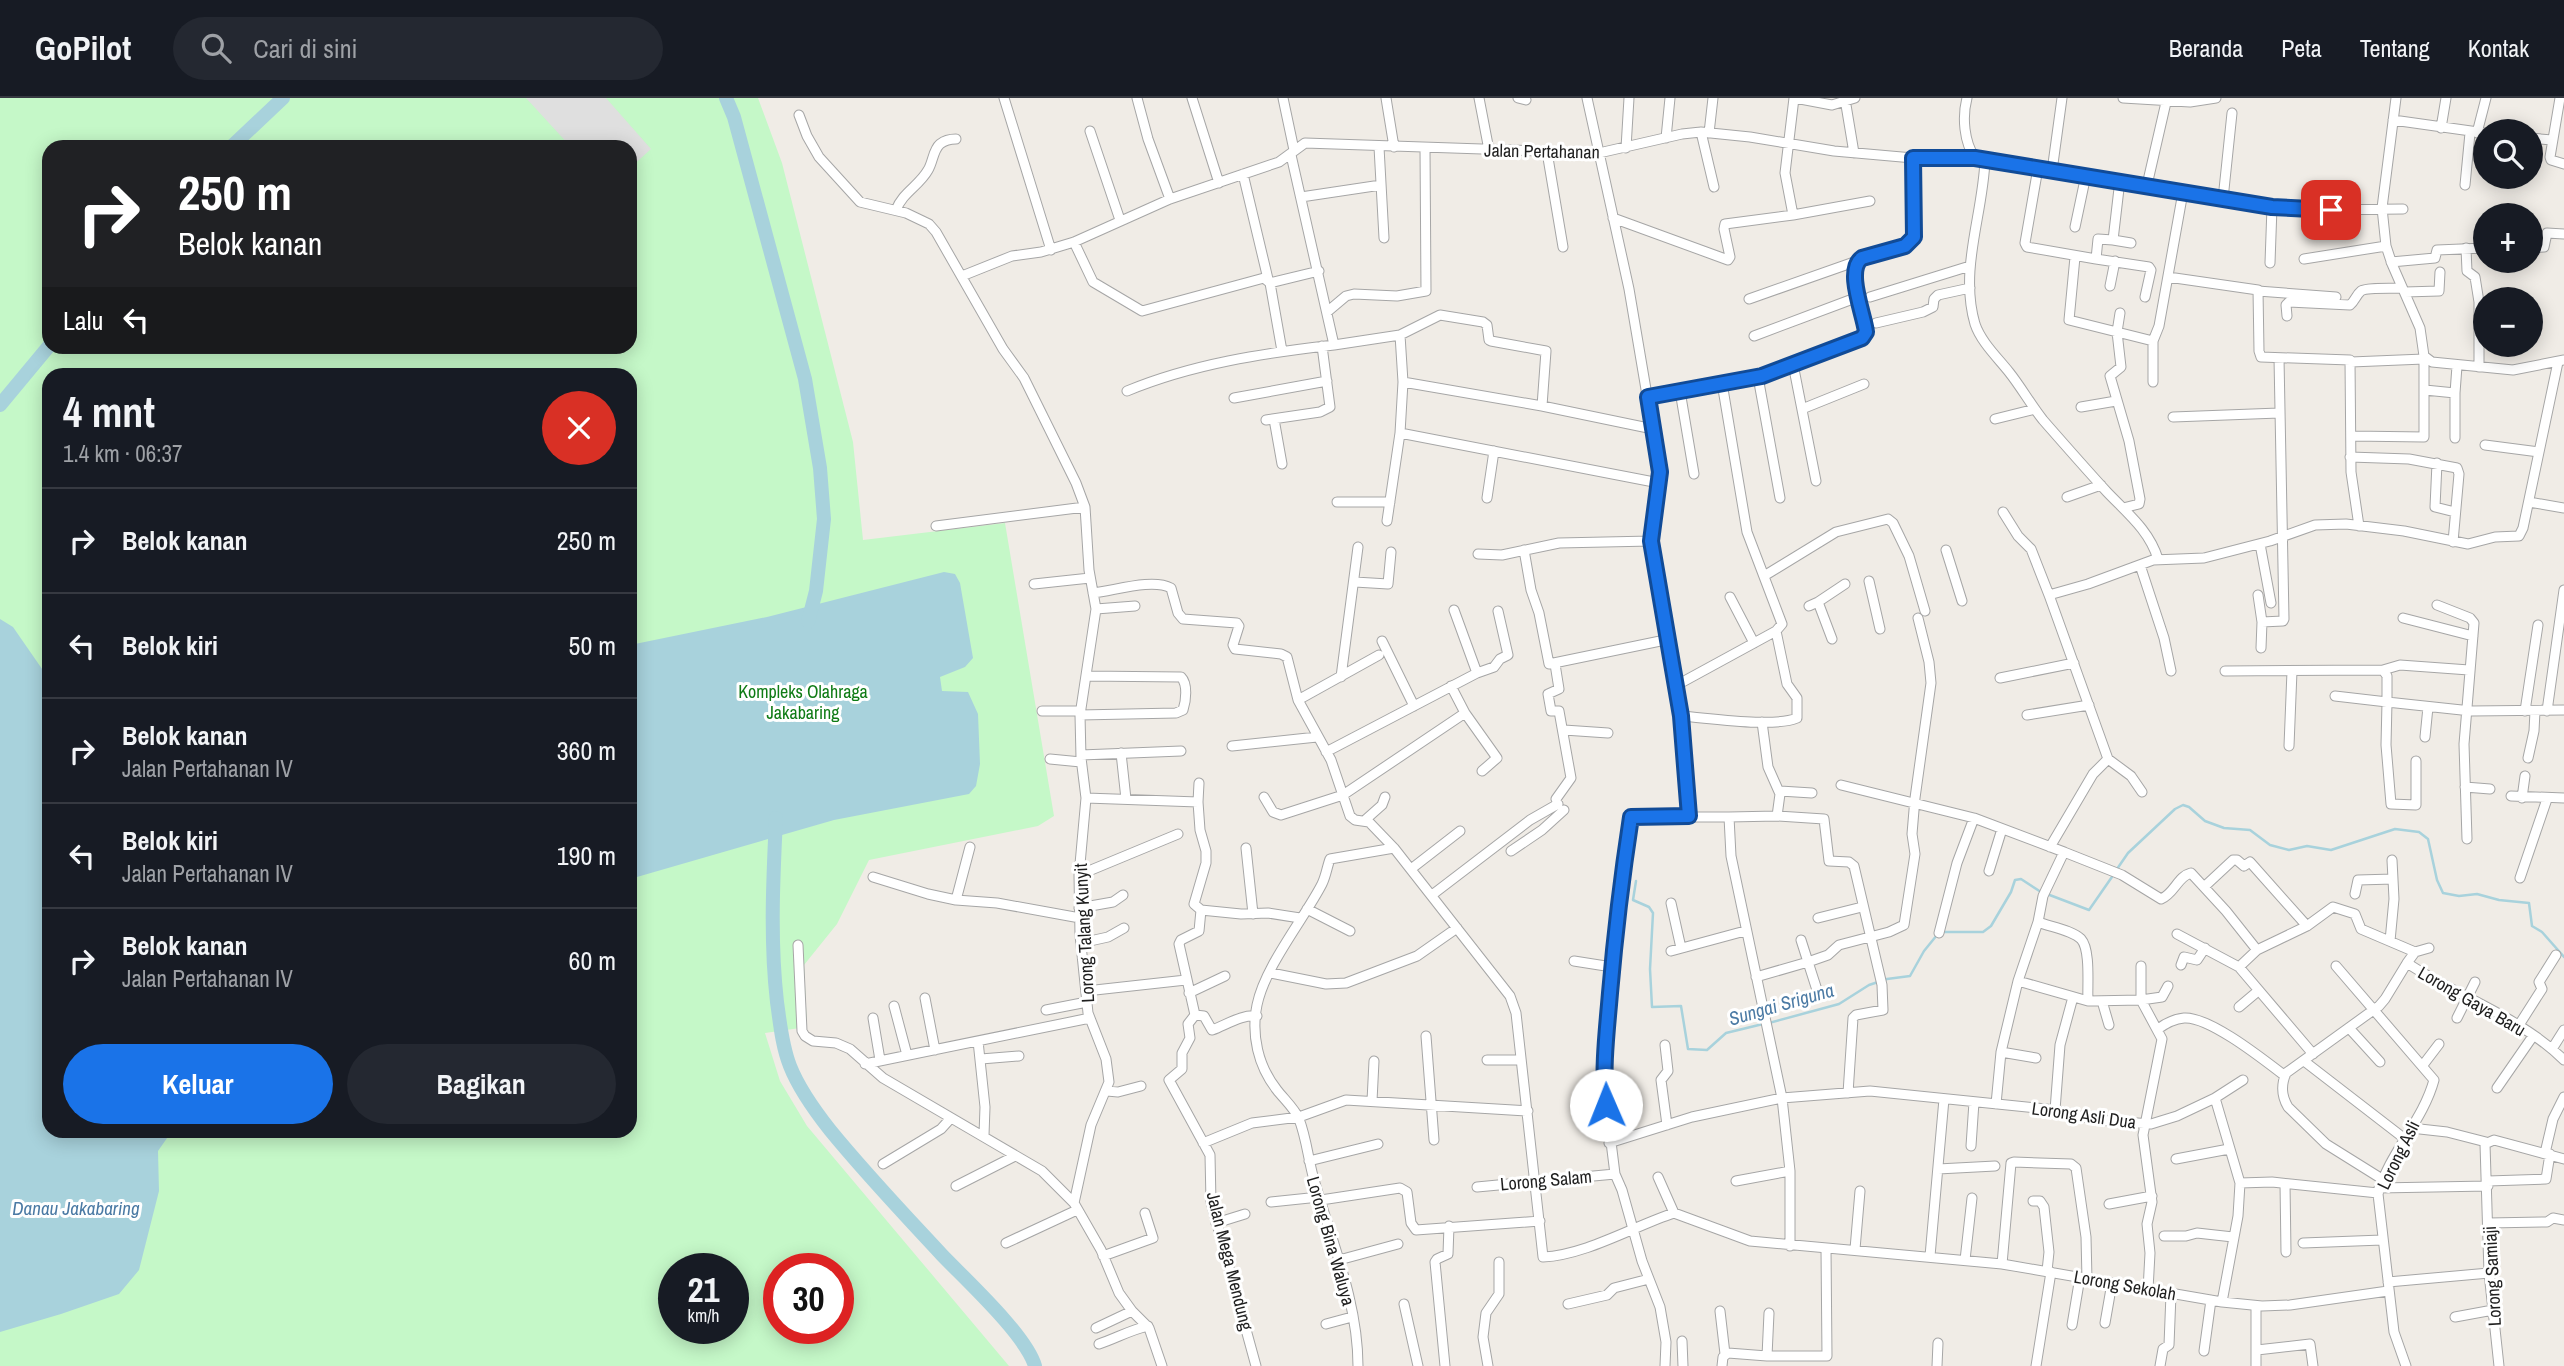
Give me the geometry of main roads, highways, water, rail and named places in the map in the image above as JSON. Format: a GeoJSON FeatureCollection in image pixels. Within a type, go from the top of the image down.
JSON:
{"type":"FeatureCollection","features":[{"type":"Feature","properties":{"kind":"water"},"geometry":{"type":"Polygon","coordinates":[[[944,572],[955,574],[960,583],[973,658],[965,667],[940,677],[942,691],[968,692],[978,714],[980,764],[976,786],[969,794],[834,820],[637,877],[637,644],[767,617],[944,572]]]}},
{"type":"Feature","properties":{"kind":"water","name":"Danau Jakabaring"},"geometry":{"type":"Polygon","coordinates":[[[0,619],[13,627],[42,669],[42,1138],[167,1138],[158,1151],[159,1191],[139,1270],[119,1294],[0,1332],[0,619]]]}},
{"type":"Feature","properties":{"kind":"waterway"},"geometry":{"type":"LineString","coordinates":[[238,140],[283,98]]}},
{"type":"Feature","properties":{"kind":"waterway"},"geometry":{"type":"LineString","coordinates":[[726,98],[734,117],[805,379],[820,468],[824,519],[816,591],[808,622]]}},
{"type":"Feature","properties":{"kind":"waterway"},"geometry":{"type":"LineString","coordinates":[[0,405],[42,354]]}},
{"type":"Feature","properties":{"kind":"waterway","name":"Sungai Sriguna"},"geometry":{"type":"LineString","coordinates":[[2117,869],[2128,853],[2175,809],[2183,805],[2205,821],[2224,828],[2250,830],[2270,845],[2289,850],[2307,846],[2331,850],[2395,829],[2419,832],[2428,839],[2437,880],[2443,893],[2459,896],[2477,894],[2499,900],[2529,903],[2532,926],[2542,932],[2564,957]]}},
{"type":"Feature","properties":{"kind":"waterway"},"geometry":{"type":"LineString","coordinates":[[776,818],[773,956],[783,1042],[794,1075],[830,1130],[899,1209],[1008,1324],[1035,1366]]}},
{"type":"Feature","properties":{"kind":"waterway","name":"Sungai Sriguna"},"geometry":{"type":"LineString","coordinates":[[2047,894],[2089,910],[2114,874]]}},
{"type":"Feature","properties":{"kind":"waterway","name":"Sungai Sriguna"},"geometry":{"type":"LineString","coordinates":[[1943,932],[1983,932],[1991,926],[2015,880],[2021,879],[2041,892]]}},
{"type":"Feature","properties":{"kind":"waterway","name":"Sungai Sriguna"},"geometry":{"type":"LineString","coordinates":[[1636,881],[1633,900],[1649,907],[1653,913],[1650,969],[1652,1007],[1681,1006],[1688,1049],[1707,1050],[1726,1033],[1763,1024]]}},
{"type":"Feature","properties":{"kind":"waterway","name":"Sungai Sriguna"},"geometry":{"type":"LineString","coordinates":[[1769,1023],[1839,1004],[1869,985],[1910,976],[1937,935]]}},
{"type":"Feature","properties":{"kind":"park label","name":"Kompleks Olahraga Jakabaring"},"geometry":{"type":"Point","coordinates":[803,701]}}]}
